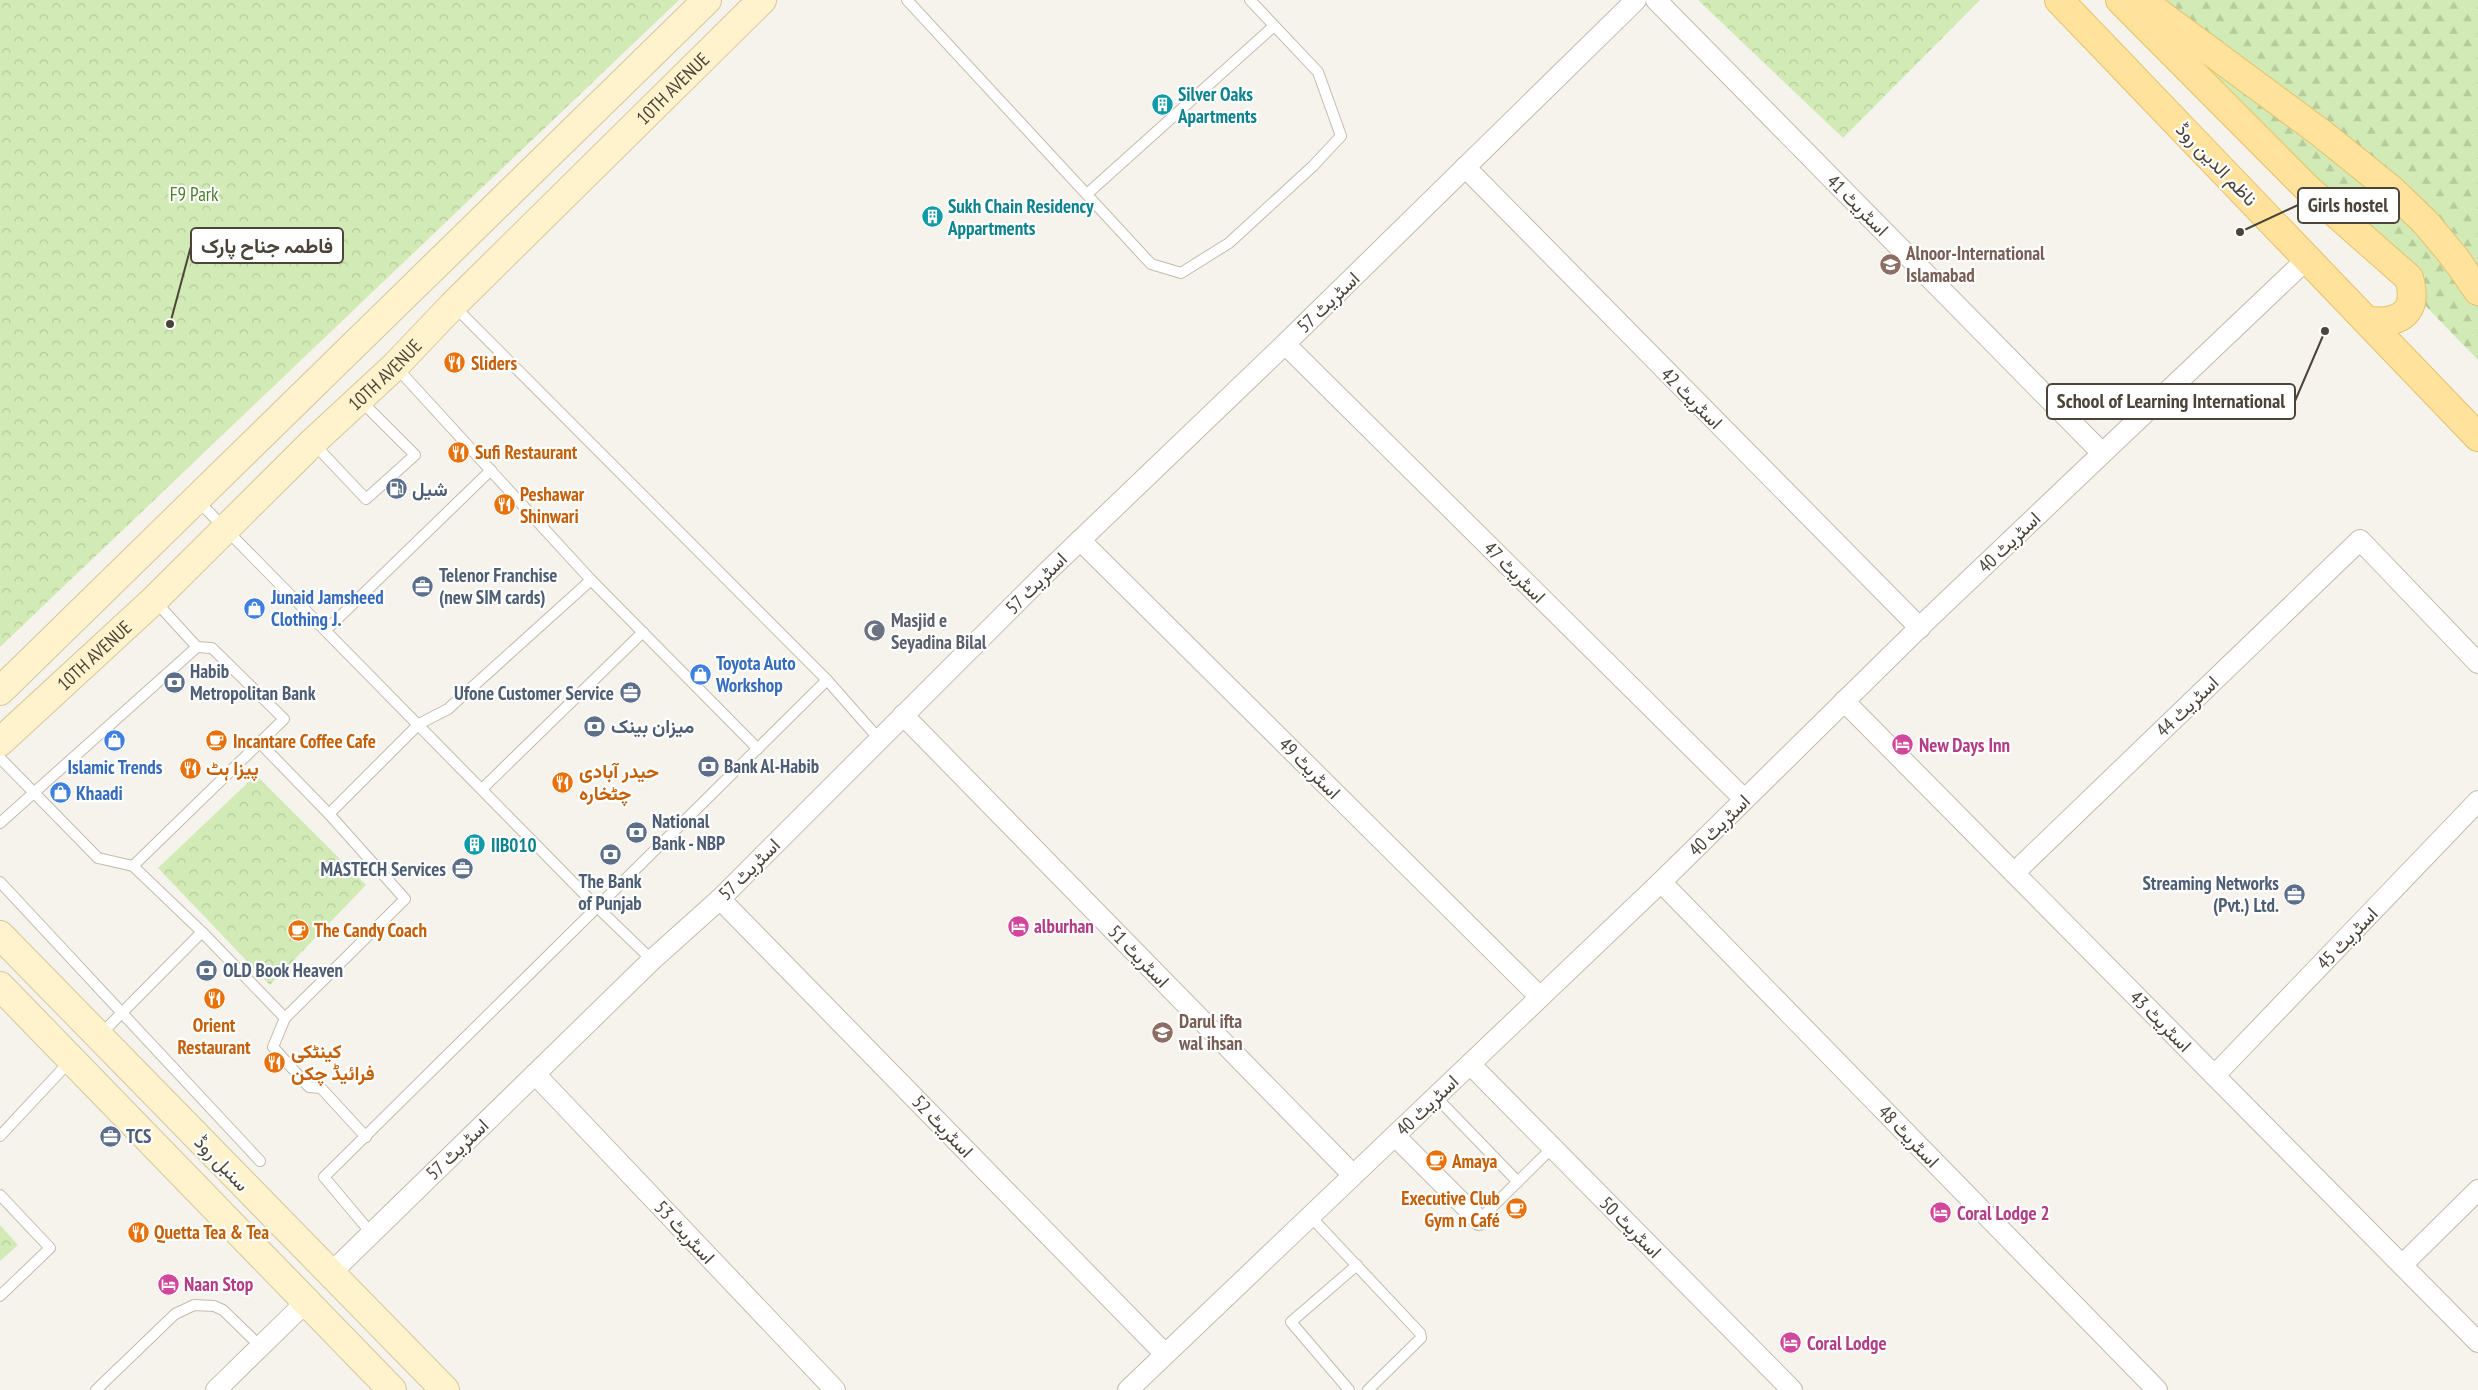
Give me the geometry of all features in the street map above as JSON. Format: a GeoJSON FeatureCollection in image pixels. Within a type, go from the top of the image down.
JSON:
{"type":"FeatureCollection","features":[{"type":"Feature","properties":{"kind":"main road","name":"10TH AVENUE"},"geometry":{"type":"LineString","coordinates":[[0,691],[195,498],[707,0]]}},
{"type":"Feature","properties":{"kind":"main road","name":"10TH AVENUE"},"geometry":{"type":"LineString","coordinates":[[0,742],[154,600],[313,442],[395,366],[453,305],[762,0]]}},
{"type":"Feature","properties":{"kind":"main road","name":"ناظم الدین روڈ"},"geometry":{"type":"LineString","coordinates":[[2059,0],[2478,437]]}},
{"type":"Feature","properties":{"kind":"main road"},"geometry":{"type":"LineString","coordinates":[[2120,0],[2308,190],[2409,278],[2413,292],[2411,303],[2406,312],[2395,320],[2368,321]]}},
{"type":"Feature","properties":{"kind":"main road"},"geometry":{"type":"LineString","coordinates":[[2141,0],[2321,133],[2393,191],[2426,223],[2455,258],[2478,291]]}},
{"type":"Feature","properties":{"kind":"main road"},"geometry":{"type":"LineString","coordinates":[[590,112],[619,141]]}},
{"type":"Feature","properties":{"kind":"main road","name":"سنبل روڈ"},"geometry":{"type":"LineString","coordinates":[[0,934],[445,1390]]}},
{"type":"Feature","properties":{"kind":"main road","name":"سنبل روڈ"},"geometry":{"type":"LineString","coordinates":[[0,986],[392,1390]]}},
{"type":"Feature","properties":{"kind":"street","name":"اسٹریٹ 57"},"geometry":{"type":"LineString","coordinates":[[331,1273],[652,960],[720,899],[879,738],[1080,540],[1285,344],[1636,0]]}},
{"type":"Feature","properties":{"kind":"street","name":"اسٹریٹ 41"},"geometry":{"type":"LineString","coordinates":[[1656,0],[2102,453]]}},
{"type":"Feature","properties":{"kind":"street","name":"اسٹریٹ 42"},"geometry":{"type":"LineString","coordinates":[[1465,167],[1920,628]]}},
{"type":"Feature","properties":{"kind":"street","name":"اسٹریٹ 40"},"geometry":{"type":"LineString","coordinates":[[1128,1390],[1661,882],[1844,701],[2308,258]]}},
{"type":"Feature","properties":{"kind":"street","name":"اسٹریٹ 47"},"geometry":{"type":"LineString","coordinates":[[1285,344],[1744,799]]}},
{"type":"Feature","properties":{"kind":"street","name":"اسٹریٹ 49"},"geometry":{"type":"LineString","coordinates":[[1080,540],[1540,997]]}},
{"type":"Feature","properties":{"kind":"street","name":"اسٹریٹ 44"},"geometry":{"type":"LineString","coordinates":[[2014,873],[2360,540],[2478,663]]}},
{"type":"Feature","properties":{"kind":"street","name":"اسٹریٹ 43"},"geometry":{"type":"LineString","coordinates":[[1844,701],[2403,1264],[2478,1342]]}},
{"type":"Feature","properties":{"kind":"street","name":"اسٹریٹ 51"},"geometry":{"type":"LineString","coordinates":[[903,715],[1353,1175]]}},
{"type":"Feature","properties":{"kind":"street","name":"اسٹریٹ 45"},"geometry":{"type":"LineString","coordinates":[[2215,1076],[2478,800]]}},
{"type":"Feature","properties":{"kind":"street","name":"اسٹریٹ 48"},"geometry":{"type":"LineString","coordinates":[[1661,882],[2157,1390]]}},
{"type":"Feature","properties":{"kind":"street","name":"اسٹریٹ 52"},"geometry":{"type":"LineString","coordinates":[[720,899],[1164,1354]]}},
{"type":"Feature","properties":{"kind":"street","name":"اسٹریٹ 50"},"geometry":{"type":"LineString","coordinates":[[1470,1064],[1792,1390]]}},
{"type":"Feature","properties":{"kind":"street","name":"اسٹریٹ 53"},"geometry":{"type":"LineString","coordinates":[[535,1074],[835,1390]]}},
{"type":"Feature","properties":{"kind":"street"},"geometry":{"type":"LineString","coordinates":[[1395,1136],[1479,1220]]}},
{"type":"Feature","properties":{"kind":"street"},"geometry":{"type":"LineString","coordinates":[[2403,1264],[2478,1190]]}},
{"type":"Feature","properties":{"kind":"street"},"geometry":{"type":"LineString","coordinates":[[216,1390],[306,1302]]}},
{"type":"Feature","properties":{"kind":"lane"},"geometry":{"type":"LineString","coordinates":[[907,0],[1151,264],[1181,273],[1229,243],[1313,166],[1341,136],[1318,72],[1250,0]]}},
{"type":"Feature","properties":{"kind":"lane"},"geometry":{"type":"LineString","coordinates":[[1086,194],[1274,26]]}},
{"type":"Feature","properties":{"kind":"lane"},"geometry":{"type":"LineString","coordinates":[[453,305],[827,680],[879,738]]}},
{"type":"Feature","properties":{"kind":"lane"},"geometry":{"type":"LineString","coordinates":[[395,366],[591,580],[758,749]]}},
{"type":"Feature","properties":{"kind":"lane"},"geometry":{"type":"LineString","coordinates":[[313,442],[366,499],[416,455],[359,399]]}},
{"type":"Feature","properties":{"kind":"lane"},"geometry":{"type":"LineString","coordinates":[[326,630],[491,470]]}},
{"type":"Feature","properties":{"kind":"lane"},"geometry":{"type":"LineString","coordinates":[[195,498],[227,528],[598,908],[652,960]]}},
{"type":"Feature","properties":{"kind":"lane"},"geometry":{"type":"LineString","coordinates":[[329,814],[419,724],[448,709],[591,580]]}},
{"type":"Feature","properties":{"kind":"lane"},"geometry":{"type":"LineString","coordinates":[[133,866],[284,719],[212,648],[197,647],[154,600]]}},
{"type":"Feature","properties":{"kind":"lane"},"geometry":{"type":"LineString","coordinates":[[482,789],[643,632]]}},
{"type":"Feature","properties":{"kind":"lane"},"geometry":{"type":"LineString","coordinates":[[0,823],[197,647]]}},
{"type":"Feature","properties":{"kind":"lane"},"geometry":{"type":"LineString","coordinates":[[371,1233],[324,1177],[366,1138],[827,680]]}},
{"type":"Feature","properties":{"kind":"lane"},"geometry":{"type":"LineString","coordinates":[[260,743],[329,814],[405,899],[285,1018],[273,1047],[310,1087],[321,1088],[366,1138]]}},
{"type":"Feature","properties":{"kind":"lane"},"geometry":{"type":"LineString","coordinates":[[0,758],[98,858],[133,866],[202,932],[285,1018]]}},
{"type":"Feature","properties":{"kind":"lane"},"geometry":{"type":"LineString","coordinates":[[0,882],[260,1161]]}},
{"type":"Feature","properties":{"kind":"lane"},"geometry":{"type":"LineString","coordinates":[[98,1036],[202,932]]}},
{"type":"Feature","properties":{"kind":"lane"},"geometry":{"type":"LineString","coordinates":[[0,1136],[71,1060]]}},
{"type":"Feature","properties":{"kind":"lane"},"geometry":{"type":"LineString","coordinates":[[1435,1096],[1518,1182]]}},
{"type":"Feature","properties":{"kind":"lane"},"geometry":{"type":"LineString","coordinates":[[1479,1220],[1552,1148]]}},
{"type":"Feature","properties":{"kind":"lane"},"geometry":{"type":"LineString","coordinates":[[0,1195],[50,1248],[0,1296]]}},
{"type":"Feature","properties":{"kind":"lane"},"geometry":{"type":"LineString","coordinates":[[1310,1216],[1420,1333],[1422,1338],[1368,1390]]}},
{"type":"Feature","properties":{"kind":"lane"},"geometry":{"type":"LineString","coordinates":[[1349,1390],[1291,1322],[1356,1265]]}},
{"type":"Feature","properties":{"kind":"lane"},"geometry":{"type":"LineString","coordinates":[[96,1390],[175,1314],[194,1305],[214,1306],[223,1310],[260,1346]]}},
{"type":"Feature","properties":{"kind":"green space","name":"F9 Park"},"geometry":{"type":"Polygon","coordinates":[[[0,0],[679,0],[0,647],[0,0]]]}},
{"type":"Feature","properties":{"kind":"green space"},"geometry":{"type":"Polygon","coordinates":[[[1698,0],[1980,0],[1843,138],[1698,0]]]}},
{"type":"Feature","properties":{"kind":"green space"},"geometry":{"type":"Polygon","coordinates":[[[2128,0],[2478,0],[2478,360],[2128,0]]]}},
{"type":"Feature","properties":{"kind":"green space"},"geometry":{"type":"Polygon","coordinates":[[[256,775],[366,885],[270,985],[158,868],[256,775]]]}},
{"type":"Feature","properties":{"kind":"green space"},"geometry":{"type":"Polygon","coordinates":[[[0,1225],[18,1245],[0,1261],[0,1225]]]}},
{"type":"Feature","properties":{"kind":"place","name":"Silver Oaks Apartments"},"geometry":{"type":"Point","coordinates":[1162,105]}},
{"type":"Feature","properties":{"kind":"place","name":"Sukh Chain Residency Appartments"},"geometry":{"type":"Point","coordinates":[932,217]}},
{"type":"Feature","properties":{"kind":"place","name":"Girls hostel"},"geometry":{"type":"Point","coordinates":[2240,232]}},
{"type":"Feature","properties":{"kind":"place","name":"Alnoor-International Islamabad"},"geometry":{"type":"Point","coordinates":[1890,264]}},
{"type":"Feature","properties":{"kind":"place","name":"فاطمہ جناح پارک"},"geometry":{"type":"Point","coordinates":[170,324]}},
{"type":"Feature","properties":{"kind":"place","name":"School of Learning International"},"geometry":{"type":"Point","coordinates":[2325,331]}},
{"type":"Feature","properties":{"kind":"place","name":"Sliders"},"geometry":{"type":"Point","coordinates":[455,363]}},
{"type":"Feature","properties":{"kind":"place","name":"Sufi Restaurant"},"geometry":{"type":"Point","coordinates":[459,452]}},
{"type":"Feature","properties":{"kind":"place","name":"شیل"},"geometry":{"type":"Point","coordinates":[396,489]}},
{"type":"Feature","properties":{"kind":"place","name":"Peshawar Shinwari"},"geometry":{"type":"Point","coordinates":[504,505]}},
{"type":"Feature","properties":{"kind":"place","name":"Telenor Franchise (new SIM cards)"},"geometry":{"type":"Point","coordinates":[423,586]}},
{"type":"Feature","properties":{"kind":"place","name":"Junaid Jamsheed Clothing J."},"geometry":{"type":"Point","coordinates":[255,608]}},
{"type":"Feature","properties":{"kind":"place","name":"Masjid e Seyadina Bilal"},"geometry":{"type":"Point","coordinates":[875,631]}},
{"type":"Feature","properties":{"kind":"place","name":"Toyota Auto Workshop"},"geometry":{"type":"Point","coordinates":[700,674]}},
{"type":"Feature","properties":{"kind":"place","name":"Habib Metropolitan Bank"},"geometry":{"type":"Point","coordinates":[174,682]}},
{"type":"Feature","properties":{"kind":"place","name":"Ufone Customer Service"},"geometry":{"type":"Point","coordinates":[630,693]}},
{"type":"Feature","properties":{"kind":"place","name":"میزان بینک"},"geometry":{"type":"Point","coordinates":[595,726]}},
{"type":"Feature","properties":{"kind":"place","name":"Islamic Trends"},"geometry":{"type":"Point","coordinates":[115,741]}},
{"type":"Feature","properties":{"kind":"place","name":"Incantare Coffee Cafe"},"geometry":{"type":"Point","coordinates":[217,741]}},
{"type":"Feature","properties":{"kind":"place","name":"New Days Inn"},"geometry":{"type":"Point","coordinates":[1903,745]}},
{"type":"Feature","properties":{"kind":"place","name":"Bank Al-Habib"},"geometry":{"type":"Point","coordinates":[708,766]}},
{"type":"Feature","properties":{"kind":"place","name":"پیزا ہٹ"},"geometry":{"type":"Point","coordinates":[190,768]}},
{"type":"Feature","properties":{"kind":"place","name":"حیدر آبادی چٹخارہ"},"geometry":{"type":"Point","coordinates":[563,782]}},
{"type":"Feature","properties":{"kind":"place","name":"Khaadi"},"geometry":{"type":"Point","coordinates":[60,793]}},
{"type":"Feature","properties":{"kind":"place","name":"National Bank - NBP"},"geometry":{"type":"Point","coordinates":[636,832]}},
{"type":"Feature","properties":{"kind":"place","name":"IIB010"},"geometry":{"type":"Point","coordinates":[475,845]}},
{"type":"Feature","properties":{"kind":"place","name":"The Bank of Punjab"},"geometry":{"type":"Point","coordinates":[610,855]}},
{"type":"Feature","properties":{"kind":"place","name":"MASTECH Services"},"geometry":{"type":"Point","coordinates":[462,869]}},
{"type":"Feature","properties":{"kind":"place","name":"Streaming Networks (Pvt.) Ltd."},"geometry":{"type":"Point","coordinates":[2295,894]}},
{"type":"Feature","properties":{"kind":"place","name":"alburhan"},"geometry":{"type":"Point","coordinates":[1018,926]}},
{"type":"Feature","properties":{"kind":"place","name":"The Candy Coach"},"geometry":{"type":"Point","coordinates":[298,930]}},
{"type":"Feature","properties":{"kind":"place","name":"OLD Book Heaven"},"geometry":{"type":"Point","coordinates":[207,970]}},
{"type":"Feature","properties":{"kind":"place","name":"Orient Restaurant"},"geometry":{"type":"Point","coordinates":[214,999]}},
{"type":"Feature","properties":{"kind":"place","name":"Darul ifta wal ihsan"},"geometry":{"type":"Point","coordinates":[1163,1032]}},
{"type":"Feature","properties":{"kind":"place","name":"کینٹکی فرائیڈ چکن"},"geometry":{"type":"Point","coordinates":[275,1062]}},
{"type":"Feature","properties":{"kind":"place","name":"TCS"},"geometry":{"type":"Point","coordinates":[110,1136]}},
{"type":"Feature","properties":{"kind":"place","name":"Amaya"},"geometry":{"type":"Point","coordinates":[1436,1161]}},
{"type":"Feature","properties":{"kind":"place","name":"Executive Club Gym n Café"},"geometry":{"type":"Point","coordinates":[1516,1209]}},
{"type":"Feature","properties":{"kind":"place","name":"Coral Lodge 2"},"geometry":{"type":"Point","coordinates":[1941,1213]}},
{"type":"Feature","properties":{"kind":"place","name":"Quetta Tea & Tea"},"geometry":{"type":"Point","coordinates":[138,1232]}},
{"type":"Feature","properties":{"kind":"place","name":"Naan Stop"},"geometry":{"type":"Point","coordinates":[168,1284]}},
{"type":"Feature","properties":{"kind":"place","name":"Coral Lodge"},"geometry":{"type":"Point","coordinates":[1791,1343]}}]}
